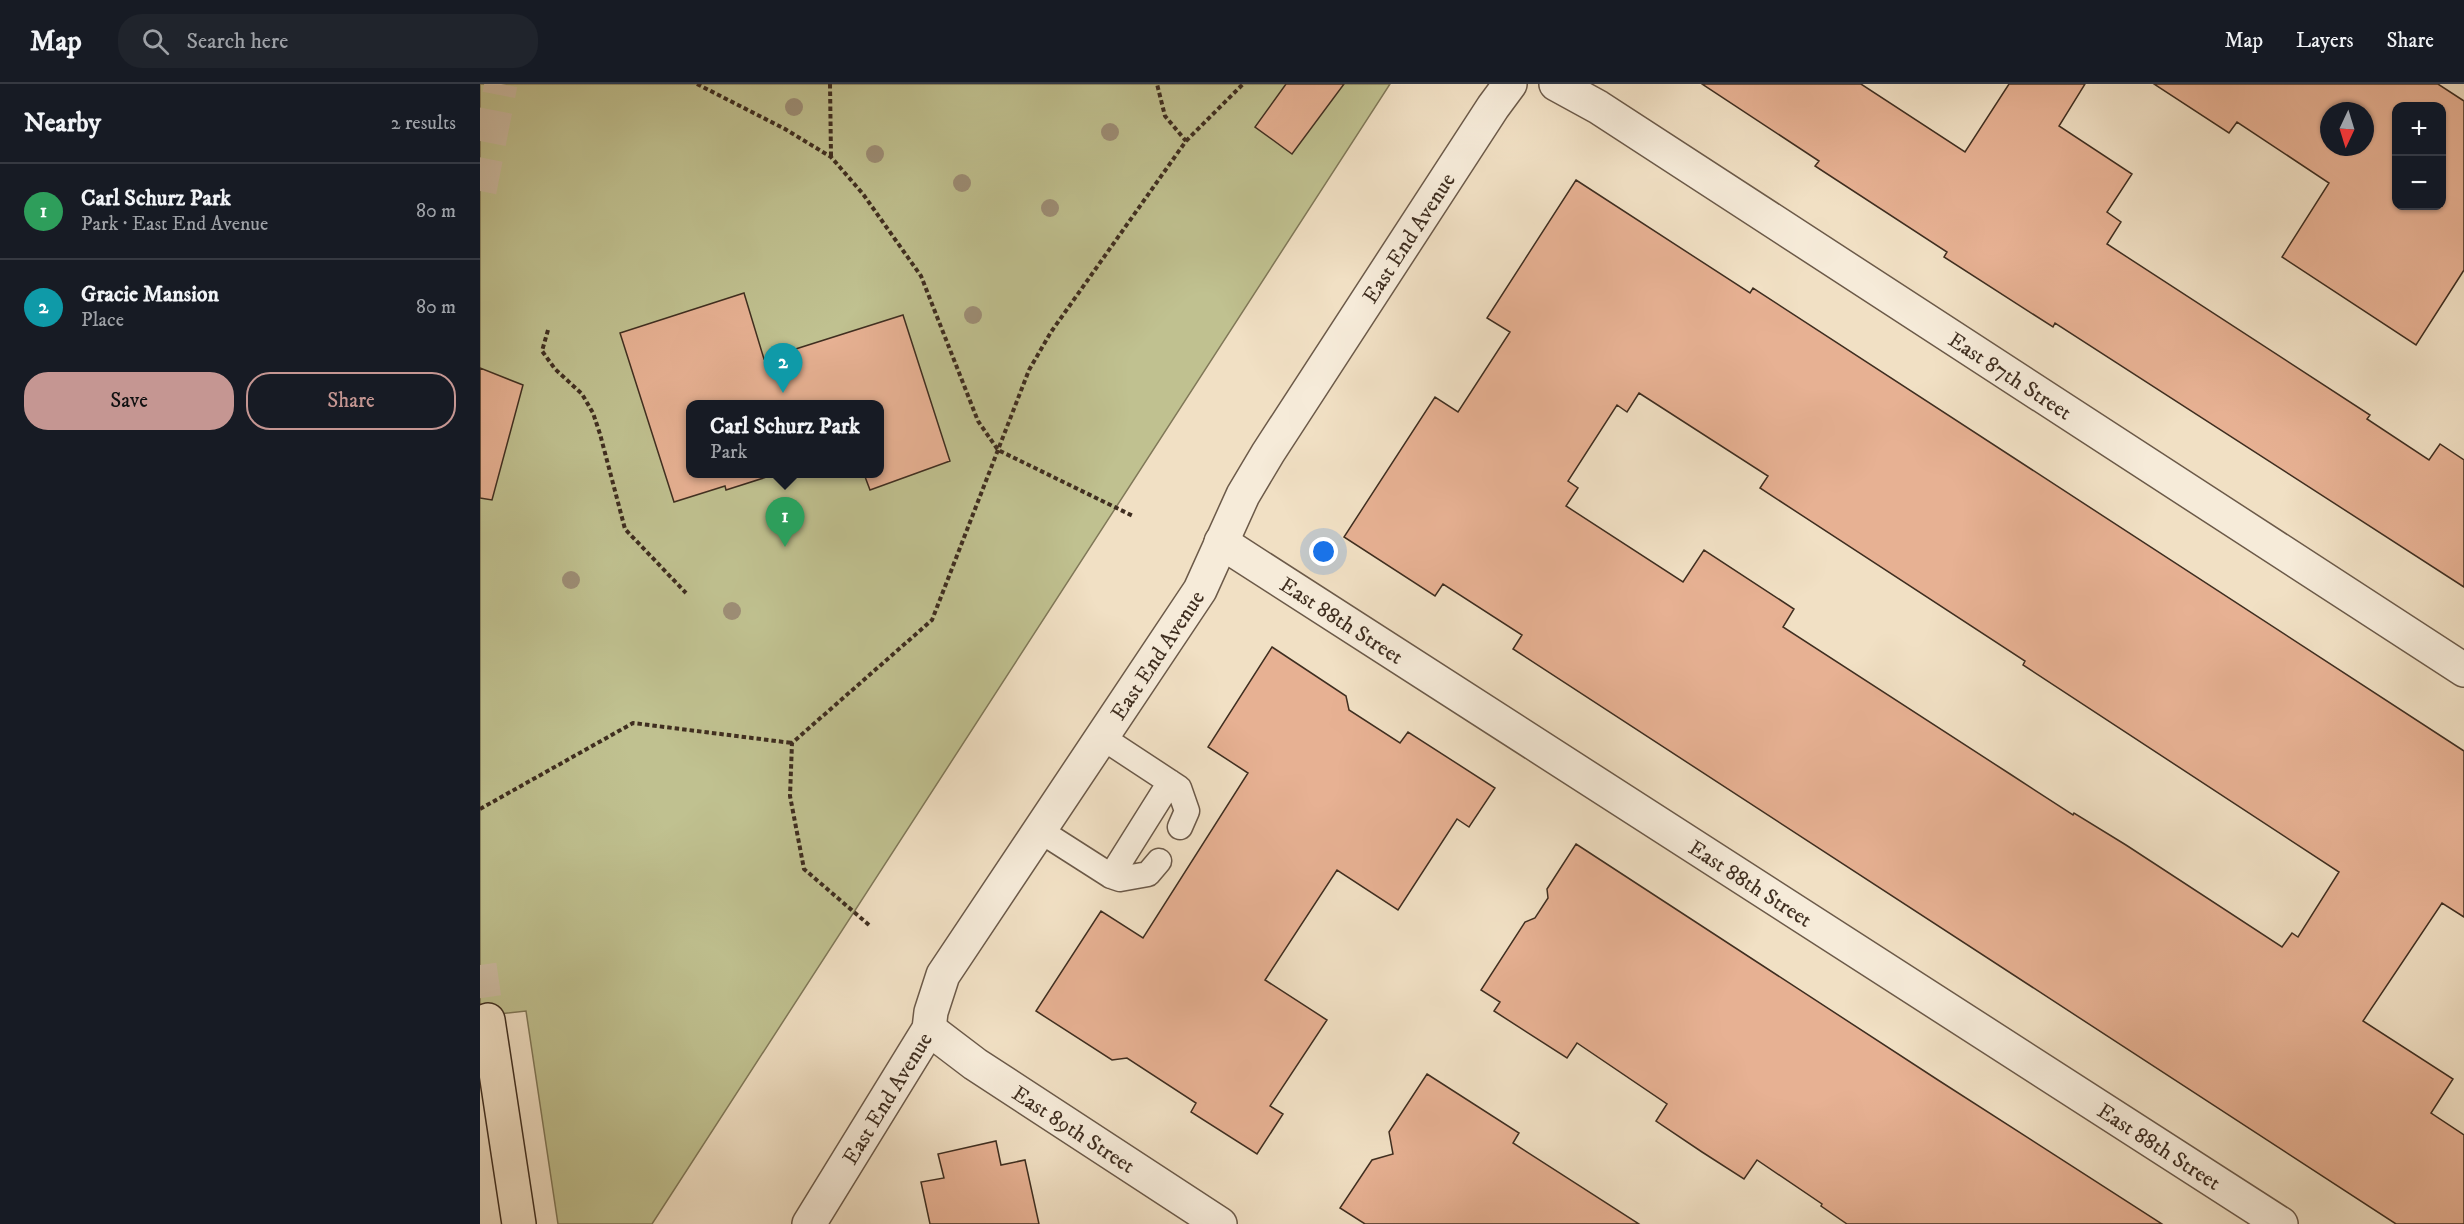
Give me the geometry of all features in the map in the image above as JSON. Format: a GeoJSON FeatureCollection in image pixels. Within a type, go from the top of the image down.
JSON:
{"type":"FeatureCollection","features":[{"type":"Feature","properties":{"kind":"highway"},"geometry":{"type":"LineString","coordinates":[[488,1020],[519,1224]]}},
{"type":"Feature","properties":{"kind":"street","name":"East End Avenue"},"geometry":{"type":"LineString","coordinates":[[809,1224],[928,1029],[931,1011],[943,975],[1200,590],[1243,495],[1268,453],[1510,84]]}},
{"type":"Feature","properties":{"kind":"street","name":"East 87th Street"},"geometry":{"type":"LineString","coordinates":[[1556,84],[1617,119],[2464,670]]}},
{"type":"Feature","properties":{"kind":"street","name":"East 88th Street"},"geometry":{"type":"LineString","coordinates":[[1221,542],[2281,1224]]}},
{"type":"Feature","properties":{"kind":"street","name":"East 89th Street"},"geometry":{"type":"LineString","coordinates":[[928,1029],[975,1064],[1220,1224]]}},
{"type":"Feature","properties":{"kind":"lane"},"geometry":{"type":"LineString","coordinates":[[1103,738],[1179,788],[1187,811],[1180,827]]}},
{"type":"Feature","properties":{"kind":"lane"},"geometry":{"type":"LineString","coordinates":[[1111,876],[1170,782]]}},
{"type":"Feature","properties":{"kind":"lane"},"geometry":{"type":"LineString","coordinates":[[1039,830],[1101,872],[1120,879],[1148,874],[1159,861]]}},
{"type":"Feature","properties":{"kind":"path"},"geometry":{"type":"LineString","coordinates":[[697,84],[785,129],[831,157],[862,194],[921,276],[978,421],[998,450],[1133,516]]}},
{"type":"Feature","properties":{"kind":"path"},"geometry":{"type":"LineString","coordinates":[[830,84],[831,157]]}},
{"type":"Feature","properties":{"kind":"path"},"geometry":{"type":"LineString","coordinates":[[1157,84],[1165,116],[1186,141]]}},
{"type":"Feature","properties":{"kind":"path"},"geometry":{"type":"LineString","coordinates":[[869,925],[804,869],[790,796],[792,743],[932,620],[1029,370],[1051,332],[1186,141],[1243,84]]}},
{"type":"Feature","properties":{"kind":"path"},"geometry":{"type":"LineString","coordinates":[[549,330],[542,351],[555,369],[582,394],[593,413],[625,529],[686,593]]}},
{"type":"Feature","properties":{"kind":"path"},"geometry":{"type":"LineString","coordinates":[[480,808],[633,723],[792,743]]}},
{"type":"Feature","properties":{"kind":"green space"},"geometry":{"type":"Polygon","coordinates":[[[480,84],[1390,84],[652,1224],[558,1224],[526,1011],[480,1016],[480,84]]]}},
{"type":"Feature","properties":{"kind":"building"},"geometry":{"type":"Polygon","coordinates":[[[1286,84],[1344,84],[1292,154],[1255,127],[1286,84]]]}},
{"type":"Feature","properties":{"kind":"building"},"geometry":{"type":"Polygon","coordinates":[[[1702,84],[1861,84],[1965,152],[2009,84],[2085,84],[2059,126],[2132,174],[2107,212],[2121,222],[2107,244],[2370,415],[2367,419],[2429,460],[2440,444],[2464,460],[2464,587],[2055,323],[2053,327],[1944,257],[1947,252],[1815,166],[1819,161],[1702,84]]]}},
{"type":"Feature","properties":{"kind":"building"},"geometry":{"type":"Polygon","coordinates":[[[2154,84],[2438,84],[2464,101],[2464,270],[2416,345],[2282,257],[2329,183],[2237,122],[2229,133],[2154,84]]]}},
{"type":"Feature","properties":{"kind":"building"},"geometry":{"type":"Polygon","coordinates":[[[1576,180],[1750,293],[1753,288],[2464,751],[2464,917],[2442,903],[2363,1021],[2453,1079],[2431,1113],[2464,1135],[2464,1224],[2396,1224],[1513,649],[1522,635],[1443,584],[1435,596],[1344,537],[1435,397],[1458,412],[1510,332],[1487,318],[1576,180]],[[1639,393],[1627,412],[1617,405],[1568,481],[1578,488],[1566,506],[1683,582],[1704,550],[1794,609],[1783,627],[2282,947],[2292,933],[2298,937],[2339,872],[2023,665],[2025,661],[1760,488],[1768,476],[1639,393]]]}},
{"type":"Feature","properties":{"kind":"building"},"geometry":{"type":"Polygon","coordinates":[[[744,293],[764,359],[903,315],[950,461],[870,490],[866,478],[884,478],[884,400],[686,400],[686,478],[764,478],[726,490],[725,486],[674,502],[620,333],[744,293]]]}},
{"type":"Feature","properties":{"kind":"building"},"geometry":{"type":"Polygon","coordinates":[[[480,368],[523,385],[492,500],[480,498],[480,368]]]}},
{"type":"Feature","properties":{"kind":"building"},"geometry":{"type":"Polygon","coordinates":[[[1272,647],[1346,696],[1349,710],[1400,743],[1408,732],[1495,788],[1469,827],[1457,819],[1398,910],[1337,870],[1265,980],[1327,1020],[1270,1106],[1283,1114],[1257,1154],[1191,1112],[1196,1103],[1127,1058],[1112,1060],[1036,1011],[1101,911],[1143,938],[1248,773],[1208,747],[1272,647]]]}},
{"type":"Feature","properties":{"kind":"building"},"geometry":{"type":"Polygon","coordinates":[[[1576,844],[2162,1224],[1847,1224],[1821,1206],[1822,1204],[1757,1160],[1744,1179],[1702,1152],[1656,1121],[1667,1104],[1577,1043],[1567,1058],[1494,1011],[1500,1002],[1481,990],[1525,922],[1535,918],[1548,898],[1547,889],[1576,844]]]}},
{"type":"Feature","properties":{"kind":"building"},"geometry":{"type":"Polygon","coordinates":[[[1427,1074],[1519,1133],[1513,1143],[1639,1224],[1365,1224],[1340,1208],[1372,1160],[1393,1154],[1389,1132],[1427,1074]]]}},
{"type":"Feature","properties":{"kind":"building"},"geometry":{"type":"Polygon","coordinates":[[[996,1141],[1001,1165],[1025,1160],[1039,1224],[930,1224],[921,1182],[944,1178],[938,1154],[996,1141]]]}},
{"type":"Feature","properties":{"kind":"tunnel"},"geometry":{"type":"LineString","coordinates":[[480,191],[501,84]]}},
{"type":"Feature","properties":{"kind":"tunnel"},"geometry":{"type":"LineString","coordinates":[[480,965],[488,1020]]}},
{"type":"Feature","properties":{"kind":"place","name":"Gracie Mansion"},"geometry":{"type":"Point","coordinates":[783,393]}},
{"type":"Feature","properties":{"kind":"place","name":"Carl Schurz Park"},"geometry":{"type":"Point","coordinates":[785,547]}}]}
